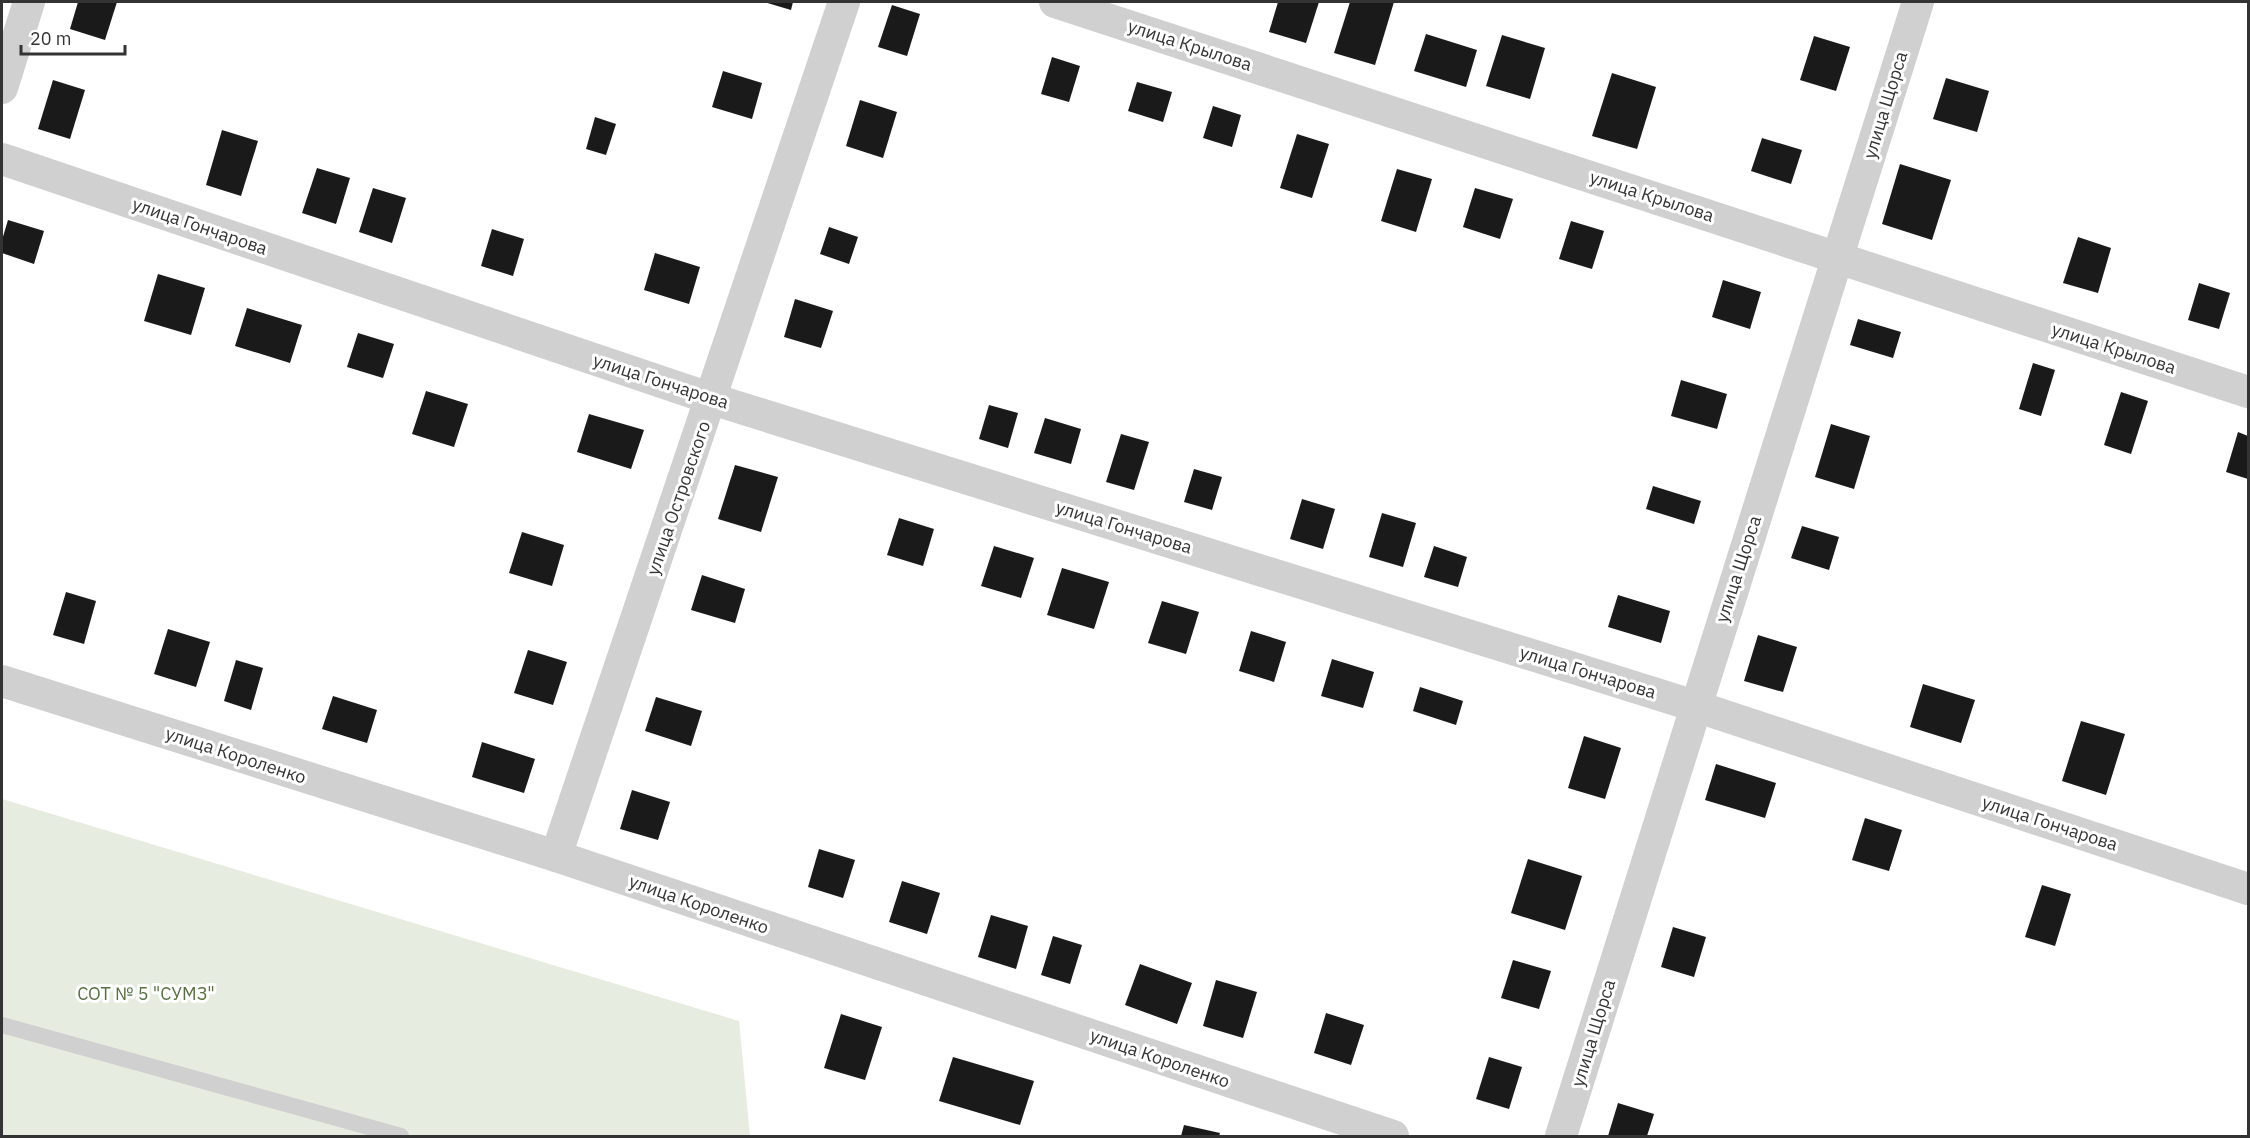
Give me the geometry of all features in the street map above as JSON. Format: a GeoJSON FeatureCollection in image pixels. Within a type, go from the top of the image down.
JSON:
{"type":"FeatureCollection","features":[{"type":"Feature","properties":{"kind":"street"},"geometry":{"type":"LineString","coordinates":[[2,88],[28,2]]}},
{"type":"Feature","properties":{"kind":"street","name":"улица Островского"},"geometry":{"type":"LineString","coordinates":[[556,856],[844,2]]}},
{"type":"Feature","properties":{"kind":"street","name":"улица Крылова"},"geometry":{"type":"LineString","coordinates":[[1055,2],[2248,392]]}},
{"type":"Feature","properties":{"kind":"street","name":"улица Щорса"},"geometry":{"type":"LineString","coordinates":[[1561,1137],[1918,2]]}},
{"type":"Feature","properties":{"kind":"street","name":"улица Гончарова"},"geometry":{"type":"LineString","coordinates":[[2,159],[712,399],[1695,705],[2248,890]]}},
{"type":"Feature","properties":{"kind":"street","name":"улица Короленко"},"geometry":{"type":"LineString","coordinates":[[2,681],[556,856],[1393,1137]]}},
{"type":"Feature","properties":{"kind":"lane"},"geometry":{"type":"LineString","coordinates":[[2,1025],[401,1137]]}},
{"type":"Feature","properties":{"kind":"green space","name":"СОТ № 5 \"СУМЗ\""},"geometry":{"type":"Polygon","coordinates":[[[2,799],[739,1021],[750,1136],[2,1136],[2,799]]]}},
{"type":"Feature","properties":{"kind":"building"},"geometry":{"type":"Polygon","coordinates":[[[78,2],[117,2],[105,40],[70,29],[78,2]]]}},
{"type":"Feature","properties":{"kind":"building"},"geometry":{"type":"Polygon","coordinates":[[[764,2],[793,2],[791,10],[764,2]]]}},
{"type":"Feature","properties":{"kind":"building"},"geometry":{"type":"Polygon","coordinates":[[[1278,2],[1319,2],[1306,43],[1269,32],[1278,2]]]}},
{"type":"Feature","properties":{"kind":"building"},"geometry":{"type":"Polygon","coordinates":[[[1350,2],[1394,2],[1375,65],[1334,53],[1350,2]]]}},
{"type":"Feature","properties":{"kind":"building"},"geometry":{"type":"Polygon","coordinates":[[[892,5],[920,14],[907,56],[878,47],[892,5]]]}},
{"type":"Feature","properties":{"kind":"building"},"geometry":{"type":"Polygon","coordinates":[[[1426,34],[1477,50],[1466,87],[1414,71],[1426,34]]]}},
{"type":"Feature","properties":{"kind":"building"},"geometry":{"type":"Polygon","coordinates":[[[1502,35],[1545,48],[1530,99],[1486,86],[1502,35]]]}},
{"type":"Feature","properties":{"kind":"building"},"geometry":{"type":"Polygon","coordinates":[[[1814,36],[1850,47],[1836,91],[1800,80],[1814,36]]]}},
{"type":"Feature","properties":{"kind":"building"},"geometry":{"type":"Polygon","coordinates":[[[1052,57],[1080,66],[1069,102],[1041,94],[1052,57]]]}},
{"type":"Feature","properties":{"kind":"building"},"geometry":{"type":"Polygon","coordinates":[[[723,71],[762,83],[752,119],[712,107],[723,71]]]}},
{"type":"Feature","properties":{"kind":"building"},"geometry":{"type":"Polygon","coordinates":[[[1612,73],[1656,87],[1637,149],[1592,136],[1612,73]]]}},
{"type":"Feature","properties":{"kind":"building"},"geometry":{"type":"Polygon","coordinates":[[[1946,78],[1989,91],[1977,132],[1933,119],[1946,78]]]}},
{"type":"Feature","properties":{"kind":"building"},"geometry":{"type":"Polygon","coordinates":[[[53,80],[85,90],[70,139],[38,129],[53,80]]]}},
{"type":"Feature","properties":{"kind":"building"},"geometry":{"type":"Polygon","coordinates":[[[1137,82],[1172,92],[1163,122],[1128,111],[1137,82]]]}},
{"type":"Feature","properties":{"kind":"building"},"geometry":{"type":"Polygon","coordinates":[[[860,100],[897,112],[883,158],[846,146],[860,100]]]}},
{"type":"Feature","properties":{"kind":"building"},"geometry":{"type":"Polygon","coordinates":[[[1213,106],[1241,115],[1232,147],[1203,138],[1213,106]]]}},
{"type":"Feature","properties":{"kind":"building"},"geometry":{"type":"Polygon","coordinates":[[[595,117],[616,124],[606,155],[586,149],[595,117]]]}},
{"type":"Feature","properties":{"kind":"building"},"geometry":{"type":"Polygon","coordinates":[[[222,130],[258,141],[241,196],[206,185],[222,130]]]}},
{"type":"Feature","properties":{"kind":"building"},"geometry":{"type":"Polygon","coordinates":[[[1297,134],[1329,144],[1312,198],[1280,188],[1297,134]]]}},
{"type":"Feature","properties":{"kind":"building"},"geometry":{"type":"Polygon","coordinates":[[[1762,138],[1802,150],[1791,184],[1751,171],[1762,138]]]}},
{"type":"Feature","properties":{"kind":"building"},"geometry":{"type":"Polygon","coordinates":[[[1900,164],[1951,180],[1932,240],[1882,224],[1900,164]]]}},
{"type":"Feature","properties":{"kind":"building"},"geometry":{"type":"Polygon","coordinates":[[[317,168],[350,178],[336,224],[302,213],[317,168]]]}},
{"type":"Feature","properties":{"kind":"building"},"geometry":{"type":"Polygon","coordinates":[[[1397,169],[1432,179],[1416,232],[1381,221],[1397,169]]]}},
{"type":"Feature","properties":{"kind":"building"},"geometry":{"type":"Polygon","coordinates":[[[373,188],[406,198],[392,243],[359,232],[373,188]]]}},
{"type":"Feature","properties":{"kind":"building"},"geometry":{"type":"Polygon","coordinates":[[[1475,188],[1513,199],[1500,239],[1463,227],[1475,188]]]}},
{"type":"Feature","properties":{"kind":"building"},"geometry":{"type":"Polygon","coordinates":[[[8,220],[44,231],[34,264],[2,253],[2,240],[8,220]]]}},
{"type":"Feature","properties":{"kind":"building"},"geometry":{"type":"Polygon","coordinates":[[[1571,221],[1604,231],[1592,269],[1559,259],[1571,221]]]}},
{"type":"Feature","properties":{"kind":"building"},"geometry":{"type":"Polygon","coordinates":[[[829,227],[858,237],[849,264],[820,254],[829,227]]]}},
{"type":"Feature","properties":{"kind":"building"},"geometry":{"type":"Polygon","coordinates":[[[492,229],[524,239],[513,276],[481,266],[492,229]]]}},
{"type":"Feature","properties":{"kind":"building"},"geometry":{"type":"Polygon","coordinates":[[[2078,237],[2111,248],[2098,293],[2063,283],[2078,237]]]}},
{"type":"Feature","properties":{"kind":"building"},"geometry":{"type":"Polygon","coordinates":[[[655,253],[700,267],[689,304],[644,290],[655,253]]]}},
{"type":"Feature","properties":{"kind":"building"},"geometry":{"type":"Polygon","coordinates":[[[158,274],[205,288],[191,335],[144,321],[158,274]]]}},
{"type":"Feature","properties":{"kind":"building"},"geometry":{"type":"Polygon","coordinates":[[[1723,280],[1761,292],[1750,329],[1712,317],[1723,280]]]}},
{"type":"Feature","properties":{"kind":"building"},"geometry":{"type":"Polygon","coordinates":[[[2199,283],[2230,293],[2219,329],[2188,320],[2199,283]]]}},
{"type":"Feature","properties":{"kind":"building"},"geometry":{"type":"Polygon","coordinates":[[[795,299],[833,311],[821,348],[784,337],[795,299]]]}},
{"type":"Feature","properties":{"kind":"building"},"geometry":{"type":"Polygon","coordinates":[[[247,308],[302,325],[290,363],[235,346],[247,308]]]}},
{"type":"Feature","properties":{"kind":"building"},"geometry":{"type":"Polygon","coordinates":[[[1858,319],[1901,332],[1893,358],[1850,345],[1858,319]]]}},
{"type":"Feature","properties":{"kind":"building"},"geometry":{"type":"Polygon","coordinates":[[[358,333],[394,344],[383,378],[347,367],[358,333]]]}},
{"type":"Feature","properties":{"kind":"building"},"geometry":{"type":"Polygon","coordinates":[[[2033,363],[2055,370],[2041,416],[2019,409],[2033,363]]]}},
{"type":"Feature","properties":{"kind":"building"},"geometry":{"type":"Polygon","coordinates":[[[1681,380],[1727,394],[1717,429],[1671,416],[1681,380]]]}},
{"type":"Feature","properties":{"kind":"building"},"geometry":{"type":"Polygon","coordinates":[[[426,391],[468,404],[454,447],[412,434],[426,391]]]}},
{"type":"Feature","properties":{"kind":"building"},"geometry":{"type":"Polygon","coordinates":[[[2121,392],[2148,401],[2131,454],[2104,445],[2121,392]]]}},
{"type":"Feature","properties":{"kind":"building"},"geometry":{"type":"Polygon","coordinates":[[[989,405],[1018,413],[1008,448],[979,439],[989,405]]]}},
{"type":"Feature","properties":{"kind":"building"},"geometry":{"type":"Polygon","coordinates":[[[589,414],[644,430],[631,469],[577,452],[589,414]]]}},
{"type":"Feature","properties":{"kind":"building"},"geometry":{"type":"Polygon","coordinates":[[[1045,418],[1081,429],[1071,464],[1034,453],[1045,418]]]}},
{"type":"Feature","properties":{"kind":"building"},"geometry":{"type":"Polygon","coordinates":[[[1831,424],[1870,436],[1854,489],[1815,477],[1831,424]]]}},
{"type":"Feature","properties":{"kind":"building"},"geometry":{"type":"Polygon","coordinates":[[[2238,432],[2248,436],[2248,479],[2226,472],[2238,432]]]}},
{"type":"Feature","properties":{"kind":"building"},"geometry":{"type":"Polygon","coordinates":[[[1121,434],[1149,442],[1134,490],[1106,482],[1121,434]]]}},
{"type":"Feature","properties":{"kind":"building"},"geometry":{"type":"Polygon","coordinates":[[[735,465],[778,477],[761,532],[718,519],[735,465]]]}},
{"type":"Feature","properties":{"kind":"building"},"geometry":{"type":"Polygon","coordinates":[[[1194,469],[1222,477],[1212,510],[1184,502],[1194,469]]]}},
{"type":"Feature","properties":{"kind":"building"},"geometry":{"type":"Polygon","coordinates":[[[1653,486],[1701,501],[1694,524],[1646,509],[1653,486]]]}},
{"type":"Feature","properties":{"kind":"building"},"geometry":{"type":"Polygon","coordinates":[[[1302,499],[1335,509],[1323,549],[1290,539],[1302,499]]]}},
{"type":"Feature","properties":{"kind":"building"},"geometry":{"type":"Polygon","coordinates":[[[1382,513],[1416,523],[1403,567],[1369,557],[1382,513]]]}},
{"type":"Feature","properties":{"kind":"building"},"geometry":{"type":"Polygon","coordinates":[[[899,518],[934,529],[923,566],[887,555],[899,518]]]}},
{"type":"Feature","properties":{"kind":"building"},"geometry":{"type":"Polygon","coordinates":[[[1802,526],[1839,537],[1829,570],[1791,558],[1802,526]]]}},
{"type":"Feature","properties":{"kind":"building"},"geometry":{"type":"Polygon","coordinates":[[[522,532],[564,545],[552,586],[509,573],[522,532]]]}},
{"type":"Feature","properties":{"kind":"building"},"geometry":{"type":"Polygon","coordinates":[[[994,546],[1034,558],[1021,598],[981,586],[994,546]]]}},
{"type":"Feature","properties":{"kind":"building"},"geometry":{"type":"Polygon","coordinates":[[[1434,546],[1467,557],[1458,587],[1424,577],[1434,546]]]}},
{"type":"Feature","properties":{"kind":"building"},"geometry":{"type":"Polygon","coordinates":[[[1062,568],[1109,582],[1094,629],[1047,615],[1062,568]]]}},
{"type":"Feature","properties":{"kind":"building"},"geometry":{"type":"Polygon","coordinates":[[[702,575],[745,589],[735,623],[691,610],[702,575]]]}},
{"type":"Feature","properties":{"kind":"building"},"geometry":{"type":"Polygon","coordinates":[[[66,592],[96,601],[84,644],[53,635],[66,592]]]}},
{"type":"Feature","properties":{"kind":"building"},"geometry":{"type":"Polygon","coordinates":[[[1618,595],[1670,611],[1661,643],[1608,627],[1618,595]]]}},
{"type":"Feature","properties":{"kind":"building"},"geometry":{"type":"Polygon","coordinates":[[[1162,601],[1199,612],[1186,654],[1148,643],[1162,601]]]}},
{"type":"Feature","properties":{"kind":"building"},"geometry":{"type":"Polygon","coordinates":[[[168,629],[210,642],[196,687],[154,674],[168,629]]]}},
{"type":"Feature","properties":{"kind":"building"},"geometry":{"type":"Polygon","coordinates":[[[1251,631],[1286,642],[1274,682],[1239,671],[1251,631]]]}},
{"type":"Feature","properties":{"kind":"building"},"geometry":{"type":"Polygon","coordinates":[[[1758,635],[1797,647],[1783,692],[1744,681],[1758,635]]]}},
{"type":"Feature","properties":{"kind":"building"},"geometry":{"type":"Polygon","coordinates":[[[528,650],[567,662],[553,705],[514,693],[528,650]]]}},
{"type":"Feature","properties":{"kind":"building"},"geometry":{"type":"Polygon","coordinates":[[[1332,659],[1374,672],[1363,708],[1321,696],[1332,659]]]}},
{"type":"Feature","properties":{"kind":"building"},"geometry":{"type":"Polygon","coordinates":[[[236,660],[263,668],[251,710],[224,701],[236,660]]]}},
{"type":"Feature","properties":{"kind":"building"},"geometry":{"type":"Polygon","coordinates":[[[1923,684],[1975,700],[1961,743],[1910,727],[1923,684]]]}},
{"type":"Feature","properties":{"kind":"building"},"geometry":{"type":"Polygon","coordinates":[[[1420,687],[1463,701],[1456,725],[1413,711],[1420,687]]]}},
{"type":"Feature","properties":{"kind":"building"},"geometry":{"type":"Polygon","coordinates":[[[333,696],[377,710],[367,743],[322,729],[333,696]]]}},
{"type":"Feature","properties":{"kind":"building"},"geometry":{"type":"Polygon","coordinates":[[[656,697],[702,711],[691,746],[645,731],[656,697]]]}},
{"type":"Feature","properties":{"kind":"building"},"geometry":{"type":"Polygon","coordinates":[[[2081,721],[2125,734],[2106,795],[2062,781],[2081,721]]]}},
{"type":"Feature","properties":{"kind":"building"},"geometry":{"type":"Polygon","coordinates":[[[1584,736],[1621,748],[1605,799],[1568,788],[1584,736]]]}},
{"type":"Feature","properties":{"kind":"building"},"geometry":{"type":"Polygon","coordinates":[[[482,742],[535,759],[524,793],[472,777],[482,742]]]}},
{"type":"Feature","properties":{"kind":"building"},"geometry":{"type":"Polygon","coordinates":[[[1716,764],[1776,783],[1765,818],[1705,800],[1716,764]]]}},
{"type":"Feature","properties":{"kind":"building"},"geometry":{"type":"Polygon","coordinates":[[[632,790],[670,802],[658,840],[620,829],[632,790]]]}},
{"type":"Feature","properties":{"kind":"building"},"geometry":{"type":"Polygon","coordinates":[[[1865,818],[1902,830],[1889,871],[1852,860],[1865,818]]]}},
{"type":"Feature","properties":{"kind":"building"},"geometry":{"type":"Polygon","coordinates":[[[819,849],[855,860],[843,898],[808,887],[819,849]]]}},
{"type":"Feature","properties":{"kind":"building"},"geometry":{"type":"Polygon","coordinates":[[[1528,859],[1582,876],[1565,930],[1511,913],[1528,859]]]}},
{"type":"Feature","properties":{"kind":"building"},"geometry":{"type":"Polygon","coordinates":[[[902,881],[940,893],[927,934],[889,922],[902,881]]]}},
{"type":"Feature","properties":{"kind":"building"},"geometry":{"type":"Polygon","coordinates":[[[2042,885],[2071,894],[2055,946],[2025,937],[2042,885]]]}},
{"type":"Feature","properties":{"kind":"building"},"geometry":{"type":"Polygon","coordinates":[[[991,915],[1028,926],[1016,969],[978,957],[991,915]]]}},
{"type":"Feature","properties":{"kind":"building"},"geometry":{"type":"Polygon","coordinates":[[[1673,927],[1706,937],[1694,977],[1661,967],[1673,927]]]}},
{"type":"Feature","properties":{"kind":"building"},"geometry":{"type":"Polygon","coordinates":[[[1053,936],[1082,945],[1070,984],[1041,975],[1053,936]]]}},
{"type":"Feature","properties":{"kind":"building"},"geometry":{"type":"Polygon","coordinates":[[[1513,960],[1551,971],[1539,1009],[1501,998],[1513,960]]]}},
{"type":"Feature","properties":{"kind":"building"},"geometry":{"type":"Polygon","coordinates":[[[1140,964],[1192,983],[1177,1024],[1125,1005],[1140,964]]]}},
{"type":"Feature","properties":{"kind":"building"},"geometry":{"type":"Polygon","coordinates":[[[1216,980],[1257,992],[1243,1038],[1203,1026],[1216,980]]]}},
{"type":"Feature","properties":{"kind":"building"},"geometry":{"type":"Polygon","coordinates":[[[1326,1013],[1364,1025],[1351,1065],[1314,1053],[1326,1013]]]}},
{"type":"Feature","properties":{"kind":"building"},"geometry":{"type":"Polygon","coordinates":[[[841,1014],[882,1027],[865,1080],[824,1068],[841,1014]]]}},
{"type":"Feature","properties":{"kind":"building"},"geometry":{"type":"Polygon","coordinates":[[[953,1057],[1034,1081],[1020,1125],[939,1101],[953,1057]]]}},
{"type":"Feature","properties":{"kind":"building"},"geometry":{"type":"Polygon","coordinates":[[[1489,1057],[1522,1067],[1509,1109],[1476,1099],[1489,1057]]]}},
{"type":"Feature","properties":{"kind":"building"},"geometry":{"type":"Polygon","coordinates":[[[1618,1103],[1654,1114],[1647,1136],[1608,1136],[1618,1103]]]}},
{"type":"Feature","properties":{"kind":"building"},"geometry":{"type":"Polygon","coordinates":[[[1184,1125],[1220,1133],[1219,1136],[1181,1136],[1184,1125]]]}}]}
